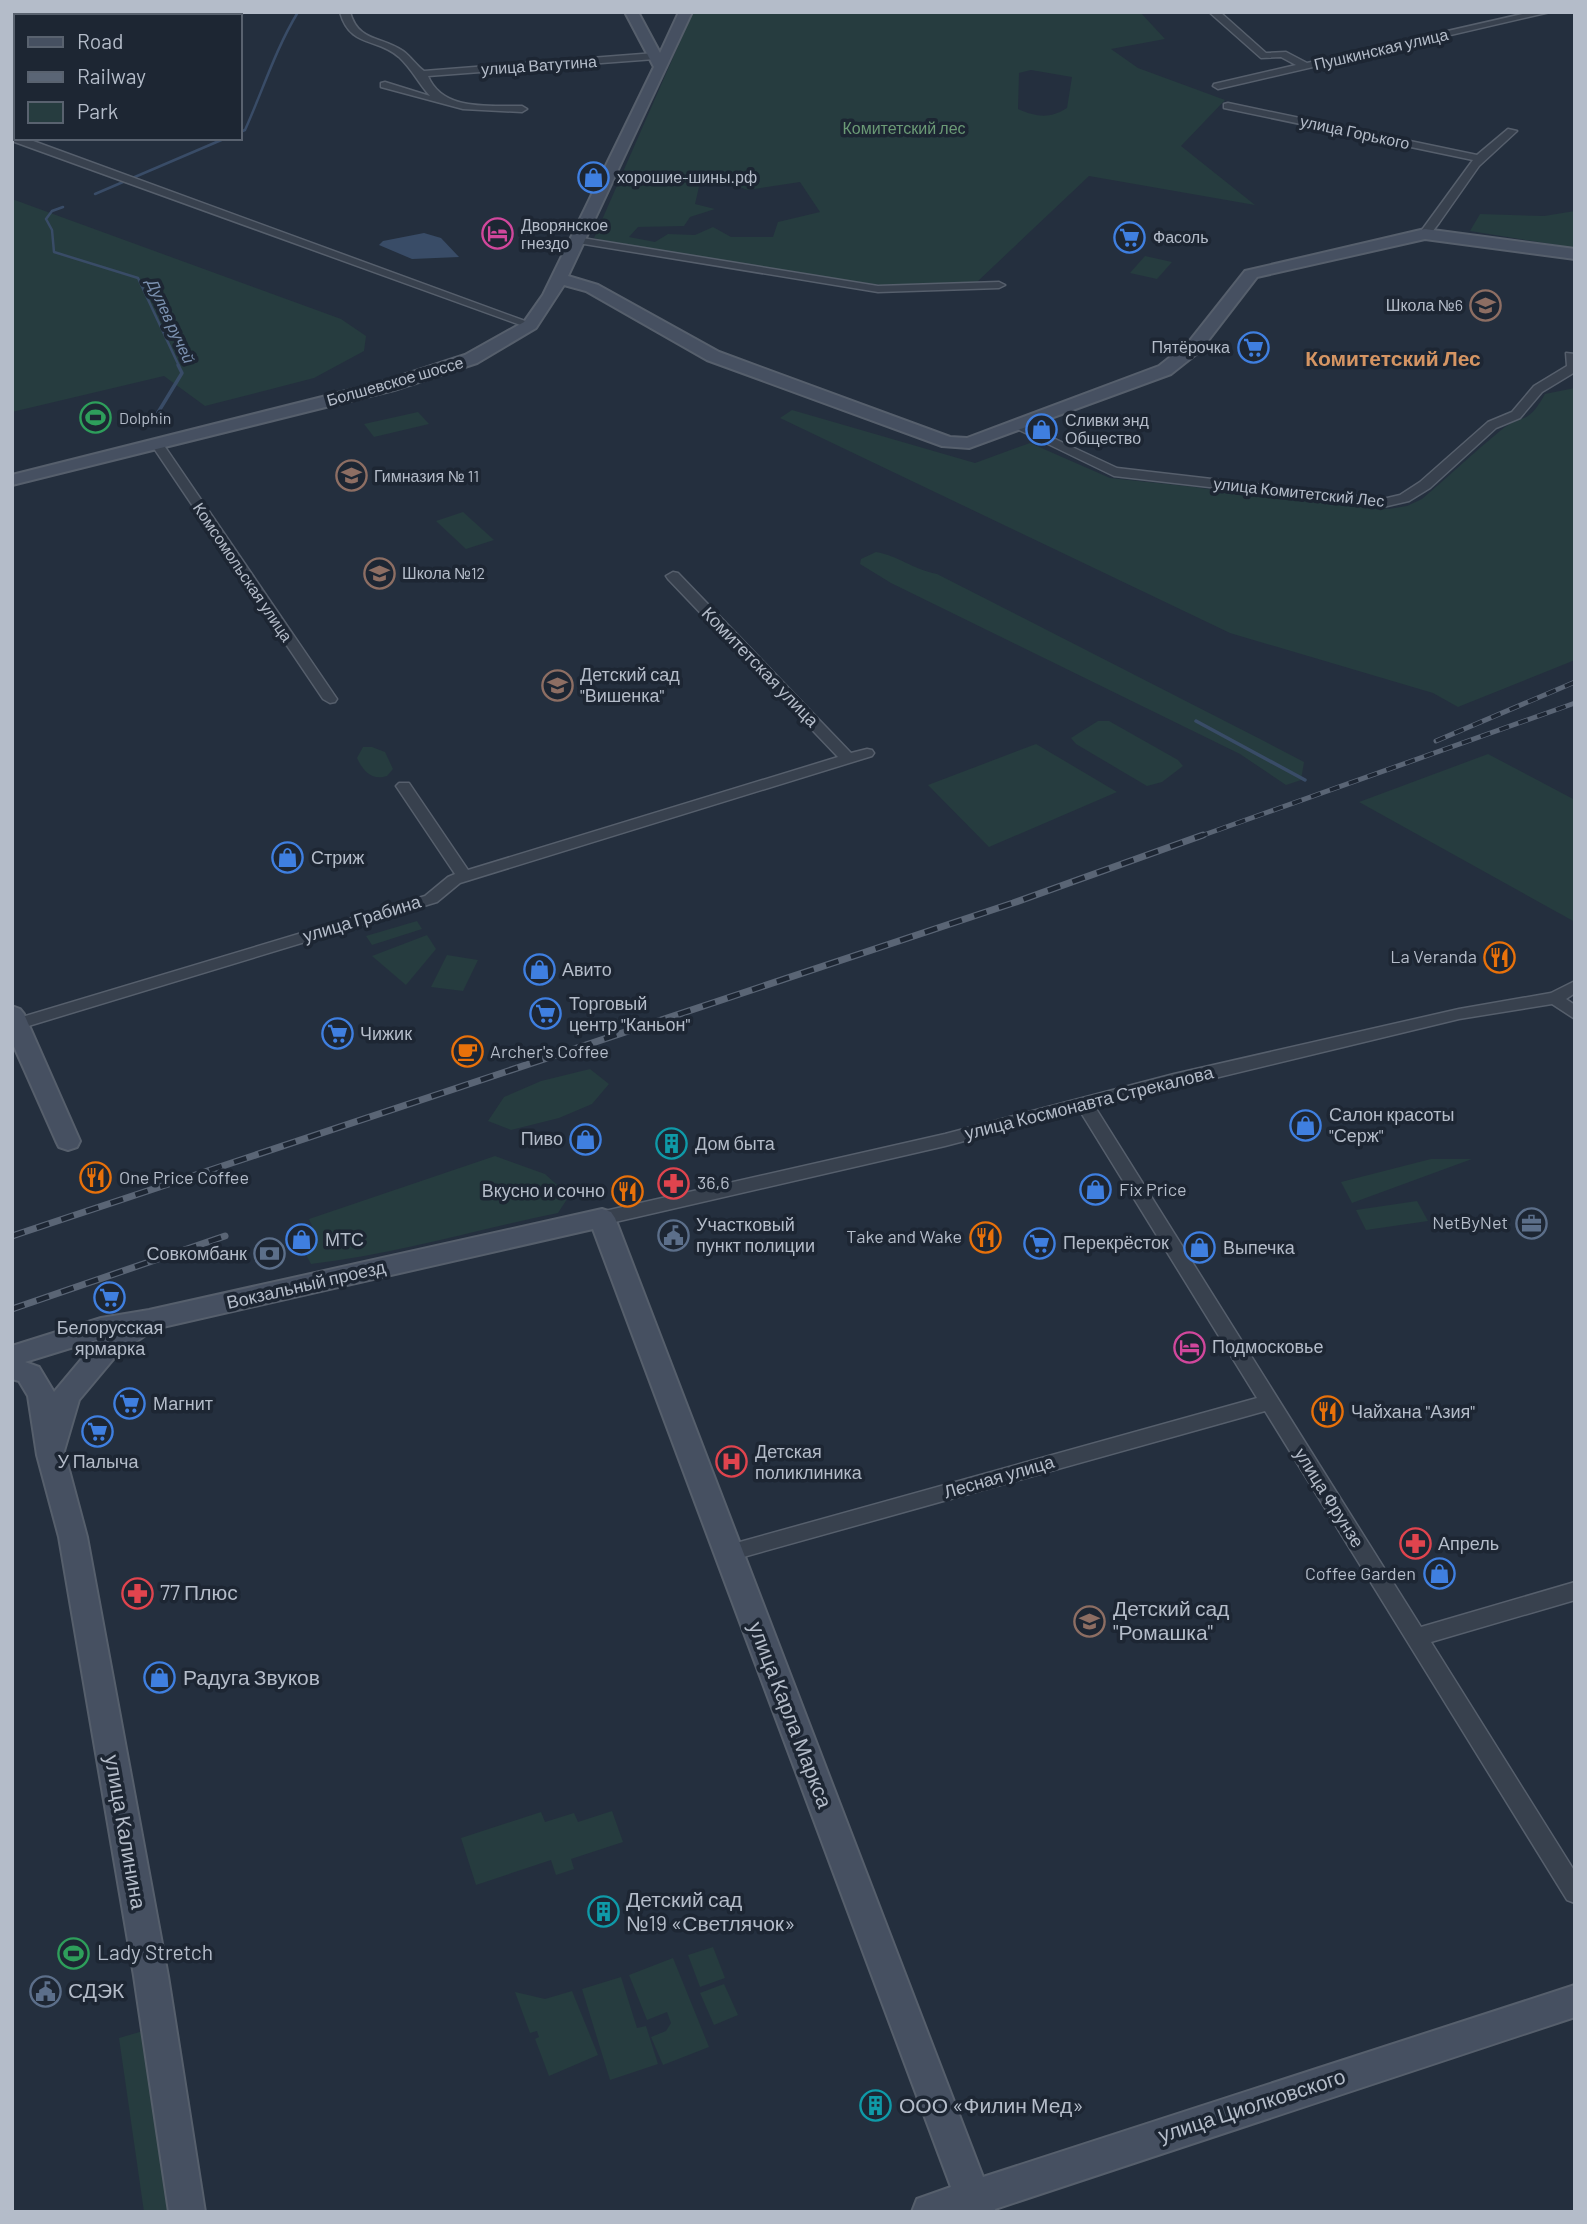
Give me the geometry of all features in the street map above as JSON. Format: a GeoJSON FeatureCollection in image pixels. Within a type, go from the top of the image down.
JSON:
{"type":"FeatureCollection","features":[{"type":"Feature","properties":{"kind":"street"},"geometry":{"type":"LineString","coordinates":[[345,12],[347,26],[356,35],[398,51],[422,74],[429,90],[447,104]]}},
{"type":"Feature","properties":{"kind":"street"},"geometry":{"type":"LineString","coordinates":[[631,12],[654,55],[660,46],[672,41]]}},
{"type":"Feature","properties":{"kind":"street","name":"Болшевское шоссе"},"geometry":{"type":"LineString","coordinates":[[12,480],[444,369],[491,349],[530,325],[558,279],[601,194],[654,55],[672,41],[686,12]]}},
{"type":"Feature","properties":{"kind":"street"},"geometry":{"type":"LineString","coordinates":[[1214,12],[1264,56],[1283,54],[1304,66]]}},
{"type":"Feature","properties":{"kind":"street","name":"Пушкинская улица"},"geometry":{"type":"LineString","coordinates":[[1217,86],[1545,12]]}},
{"type":"Feature","properties":{"kind":"street","name":"улица Ватутина"},"geometry":{"type":"LineString","coordinates":[[422,74],[654,55]]}},
{"type":"Feature","properties":{"kind":"street"},"geometry":{"type":"LineString","coordinates":[[385,85],[447,104],[522,109]]}},
{"type":"Feature","properties":{"kind":"street","name":"улица Горького"},"geometry":{"type":"LineString","coordinates":[[1228,106],[1482,159]]}},
{"type":"Feature","properties":{"kind":"street"},"geometry":{"type":"LineString","coordinates":[[1424,234],[1482,159],[1512,131]]}},
{"type":"Feature","properties":{"kind":"street"},"geometry":{"type":"LineString","coordinates":[[20,140],[530,325]]}},
{"type":"Feature","properties":{"kind":"street"},"geometry":{"type":"LineString","coordinates":[[558,279],[592,288],[713,356],[948,442],[975,443],[1120,388],[1180,361],[1251,274],[1424,234],[1575,254]]}},
{"type":"Feature","properties":{"kind":"street"},"geometry":{"type":"LineString","coordinates":[[576,240],[878,289],[999,285]]}},
{"type":"Feature","properties":{"kind":"street","name":"улица Комитетский Лес"},"geometry":{"type":"LineString","coordinates":[[1019,426],[1114,472],[1383,503],[1404,498],[1425,485],[1492,425],[1516,415],[1538,389],[1573,367],[1570,356]]}},
{"type":"Feature","properties":{"kind":"street","name":"Комсомольская улица"},"geometry":{"type":"LineString","coordinates":[[157,444],[330,699]]}},
{"type":"Feature","properties":{"kind":"street","name":"Комитетская улица"},"geometry":{"type":"LineString","coordinates":[[673,576],[846,758]]}},
{"type":"Feature","properties":{"kind":"street","name":"улица Грабина"},"geometry":{"type":"LineString","coordinates":[[14,1022],[431,899],[454,880],[867,753]]}},
{"type":"Feature","properties":{"kind":"street"},"geometry":{"type":"LineString","coordinates":[[404,786],[465,877]]}},
{"type":"Feature","properties":{"kind":"street","name":"улица Космонавта Стрекалова"},"geometry":{"type":"LineString","coordinates":[[602,1218],[945,1140],[1084,1103],[1445,1017],[1513,1003],[1555,998],[1575,986]]}},
{"type":"Feature","properties":{"kind":"street"},"geometry":{"type":"LineString","coordinates":[[1555,998],[1575,1014]]}},
{"type":"Feature","properties":{"kind":"street"},"geometry":{"type":"LineString","coordinates":[[14,1022],[68,1141]]}},
{"type":"Feature","properties":{"kind":"street","name":"улица Фрунзе"},"geometry":{"type":"LineString","coordinates":[[1084,1103],[1575,1893]]}},
{"type":"Feature","properties":{"kind":"street","name":"Вокзальный проезд"},"geometry":{"type":"LineString","coordinates":[[103,1339],[149,1320],[602,1218]]}},
{"type":"Feature","properties":{"kind":"street","name":"улица Карла Маркса"},"geometry":{"type":"LineString","coordinates":[[602,1218],[975,2205]]}},
{"type":"Feature","properties":{"kind":"street"},"geometry":{"type":"LineString","coordinates":[[12,1356],[103,1339]]}},
{"type":"Feature","properties":{"kind":"street"},"geometry":{"type":"LineString","coordinates":[[51,1455],[66,1396],[103,1339]]}},
{"type":"Feature","properties":{"kind":"street","name":"улица Калинина"},"geometry":{"type":"LineString","coordinates":[[12,1368],[29,1374],[42,1395],[51,1455],[73,1537],[150,1976],[187,2212]]}},
{"type":"Feature","properties":{"kind":"street","name":"Лесная улица"},"geometry":{"type":"LineString","coordinates":[[729,1553],[1269,1402]]}},
{"type":"Feature","properties":{"kind":"street"},"geometry":{"type":"LineString","coordinates":[[1416,1638],[1575,1591]]}},
{"type":"Feature","properties":{"kind":"street","name":"улица Циолковского"},"geometry":{"type":"LineString","coordinates":[[930,2212],[975,2205],[1575,2001]]}},
{"type":"Feature","properties":{"kind":"green space","name":"Комитетский лес"},"geometry":{"type":"Polygon","coordinates":[[[693,12],[1140,12],[1165,39],[1111,49],[1138,68],[1225,100],[1181,146],[1255,205],[1089,176],[977,282],[880,285],[647,250],[594,238],[693,12]],[[1031,70],[1019,73],[1018,109],[1043,116],[1067,108],[1072,77],[1031,70]],[[716,179],[699,187],[695,204],[715,209],[690,217],[684,226],[638,227],[629,237],[655,242],[668,234],[695,235],[713,227],[731,237],[773,237],[778,222],[820,212],[800,182],[748,190],[716,179]]]}},
{"type":"Feature","properties":{"kind":"green space"},"geometry":{"type":"Polygon","coordinates":[[[12,199],[341,319],[366,336],[364,351],[314,378],[205,406],[164,376],[12,412],[12,199]]]}},
{"type":"Feature","properties":{"kind":"green space"},"geometry":{"type":"Polygon","coordinates":[[[1575,211],[1575,248],[1470,231],[1480,214],[1544,216],[1575,211]]]}},
{"type":"Feature","properties":{"kind":"green space"},"geometry":{"type":"Polygon","coordinates":[[[1145,256],[1172,262],[1157,279],[1130,273],[1145,256]]]}},
{"type":"Feature","properties":{"kind":"green space"},"geometry":{"type":"Polygon","coordinates":[[[1575,388],[1575,660],[1458,707],[1433,693],[1230,633],[780,418],[792,410],[975,463],[1030,443],[1110,478],[1257,497],[1389,509],[1407,506],[1422,499],[1500,431],[1529,415],[1545,394],[1575,388]]]}},
{"type":"Feature","properties":{"kind":"green space"},"geometry":{"type":"Polygon","coordinates":[[[418,412],[429,424],[374,437],[364,424],[418,412]]]}},
{"type":"Feature","properties":{"kind":"green space"},"geometry":{"type":"Polygon","coordinates":[[[463,512],[494,540],[466,549],[436,521],[463,512]]]}},
{"type":"Feature","properties":{"kind":"green space"},"geometry":{"type":"Polygon","coordinates":[[[876,552],[937,574],[1304,762],[1301,780],[1286,785],[1240,754],[891,583],[860,564],[861,559],[876,552]]]}},
{"type":"Feature","properties":{"kind":"green space"},"geometry":{"type":"Polygon","coordinates":[[[1098,721],[1109,721],[1178,760],[1183,766],[1162,782],[1147,786],[1076,744],[1071,738],[1098,721]]]}},
{"type":"Feature","properties":{"kind":"green space"},"geometry":{"type":"Polygon","coordinates":[[[1036,744],[1117,792],[989,847],[928,785],[1036,744]]]}},
{"type":"Feature","properties":{"kind":"green space"},"geometry":{"type":"Polygon","coordinates":[[[363,747],[385,752],[393,769],[387,776],[372,776],[365,771],[357,758],[363,747]]]}},
{"type":"Feature","properties":{"kind":"green space"},"geometry":{"type":"Polygon","coordinates":[[[1488,754],[1575,800],[1575,922],[1359,802],[1488,754]]]}},
{"type":"Feature","properties":{"kind":"green space"},"geometry":{"type":"Polygon","coordinates":[[[417,921],[422,929],[372,945],[366,936],[417,921]]]}},
{"type":"Feature","properties":{"kind":"green space"},"geometry":{"type":"Polygon","coordinates":[[[427,935],[436,949],[406,985],[372,956],[427,935]]]}},
{"type":"Feature","properties":{"kind":"green space"},"geometry":{"type":"Polygon","coordinates":[[[447,955],[478,960],[463,991],[431,987],[447,955]]]}},
{"type":"Feature","properties":{"kind":"green space"},"geometry":{"type":"Polygon","coordinates":[[[590,1069],[609,1084],[592,1104],[559,1118],[511,1130],[488,1121],[504,1097],[541,1081],[590,1069]]]}},
{"type":"Feature","properties":{"kind":"green space"},"geometry":{"type":"Polygon","coordinates":[[[495,1156],[545,1174],[569,1196],[558,1213],[404,1248],[311,1264],[303,1249],[316,1235],[309,1219],[495,1156]]]}},
{"type":"Feature","properties":{"kind":"green space"},"geometry":{"type":"Polygon","coordinates":[[[1431,1159],[1472,1159],[1352,1203],[1341,1182],[1431,1159]]]}},
{"type":"Feature","properties":{"kind":"green space"},"geometry":{"type":"Polygon","coordinates":[[[1417,1201],[1428,1221],[1366,1230],[1356,1210],[1417,1201]]]}},
{"type":"Feature","properties":{"kind":"green space"},"geometry":{"type":"Polygon","coordinates":[[[612,1811],[623,1842],[571,1859],[574,1869],[556,1875],[551,1860],[476,1885],[461,1838],[541,1812],[545,1822],[574,1813],[578,1822],[612,1811]]]}},
{"type":"Feature","properties":{"kind":"green space"},"geometry":{"type":"Polygon","coordinates":[[[713,1947],[725,1978],[700,1987],[688,1955],[713,1947]]]}},
{"type":"Feature","properties":{"kind":"green space"},"geometry":{"type":"Polygon","coordinates":[[[673,1958],[709,2047],[663,2065],[651,2037],[666,2031],[671,2023],[667,2012],[647,2020],[629,1975],[673,1958]]]}},
{"type":"Feature","properties":{"kind":"green space"},"geometry":{"type":"Polygon","coordinates":[[[621,1977],[637,2028],[646,2026],[658,2064],[610,2080],[582,1989],[621,1977]]]}},
{"type":"Feature","properties":{"kind":"green space"},"geometry":{"type":"Polygon","coordinates":[[[724,1984],[738,2015],[714,2025],[700,1993],[724,1984]]]}},
{"type":"Feature","properties":{"kind":"green space"},"geometry":{"type":"Polygon","coordinates":[[[572,1991],[598,2055],[549,2076],[535,2039],[539,2037],[537,2031],[530,2033],[515,1992],[545,1999],[572,1991]]]}},
{"type":"Feature","properties":{"kind":"green space"},"geometry":{"type":"Polygon","coordinates":[[[150,2029],[178,2212],[144,2212],[119,2038],[150,2029]]]}},
{"type":"Feature","properties":{"kind":"water"},"geometry":{"type":"Polygon","coordinates":[[[424,233],[441,238],[459,257],[412,259],[379,245],[383,241],[424,233]]]}},
{"type":"Feature","properties":{"kind":"waterway","name":"Дулев ручей"},"geometry":{"type":"LineString","coordinates":[[242,131],[245,130],[276,55],[298,12]]}},
{"type":"Feature","properties":{"kind":"waterway","name":"Дулев ручей"},"geometry":{"type":"LineString","coordinates":[[95,194],[221,140]]}},
{"type":"Feature","properties":{"kind":"waterway","name":"Дулев ручей"},"geometry":{"type":"LineString","coordinates":[[63,207],[52,211],[46,219],[52,230],[54,252],[138,278],[179,366]]}},
{"type":"Feature","properties":{"kind":"waterway","name":"Дулев ручей"},"geometry":{"type":"LineString","coordinates":[[151,424],[182,373],[178,365]]}},
{"type":"Feature","properties":{"kind":"waterway"},"geometry":{"type":"LineString","coordinates":[[1196,721],[1305,780]]}},
{"type":"Feature","properties":{"kind":"railway"},"geometry":{"type":"LineString","coordinates":[[1436,741],[1575,682]]}},
{"type":"Feature","properties":{"kind":"railway"},"geometry":{"type":"LineString","coordinates":[[1198,837],[1575,703]]}},
{"type":"Feature","properties":{"kind":"railway"},"geometry":{"type":"LineString","coordinates":[[12,1236],[1013,903],[1203,835]]}},
{"type":"Feature","properties":{"kind":"railway"},"geometry":{"type":"LineString","coordinates":[[12,1309],[225,1236]]}},
{"type":"Feature","properties":{"kind":"place","name":"хорошие-шины.рф"},"geometry":{"type":"Point","coordinates":[594,177]}},
{"type":"Feature","properties":{"kind":"place","name":"Дворянское гнездо"},"geometry":{"type":"Point","coordinates":[498,234]}},
{"type":"Feature","properties":{"kind":"place","name":"Фасоль"},"geometry":{"type":"Point","coordinates":[1130,237]}},
{"type":"Feature","properties":{"kind":"place","name":"Школа №6"},"geometry":{"type":"Point","coordinates":[1486,305]}},
{"type":"Feature","properties":{"kind":"place","name":"Пятёрочка"},"geometry":{"type":"Point","coordinates":[1253,347]}},
{"type":"Feature","properties":{"kind":"place","name":"Dolphin"},"geometry":{"type":"Point","coordinates":[96,418]}},
{"type":"Feature","properties":{"kind":"place","name":"Сливки энд Общество"},"geometry":{"type":"Point","coordinates":[1042,429]}},
{"type":"Feature","properties":{"kind":"place","name":"Гимназия № 11"},"geometry":{"type":"Point","coordinates":[351,476]}},
{"type":"Feature","properties":{"kind":"place","name":"Школа №12"},"geometry":{"type":"Point","coordinates":[379,573]}},
{"type":"Feature","properties":{"kind":"place","name":"Детский сад \"Вишенка\""},"geometry":{"type":"Point","coordinates":[557,685]}},
{"type":"Feature","properties":{"kind":"place","name":"Стриж"},"geometry":{"type":"Point","coordinates":[288,858]}},
{"type":"Feature","properties":{"kind":"place","name":"La Veranda"},"geometry":{"type":"Point","coordinates":[1500,957]}},
{"type":"Feature","properties":{"kind":"place","name":"Авито"},"geometry":{"type":"Point","coordinates":[539,970]}},
{"type":"Feature","properties":{"kind":"place","name":"Торговый центр \"Каньон\""},"geometry":{"type":"Point","coordinates":[546,1014]}},
{"type":"Feature","properties":{"kind":"place","name":"Чижик"},"geometry":{"type":"Point","coordinates":[337,1034]}},
{"type":"Feature","properties":{"kind":"place","name":"Archer's Coffee"},"geometry":{"type":"Point","coordinates":[467,1052]}},
{"type":"Feature","properties":{"kind":"place","name":"Салон красоты \"Серж\""},"geometry":{"type":"Point","coordinates":[1306,1125]}},
{"type":"Feature","properties":{"kind":"place","name":"Пиво"},"geometry":{"type":"Point","coordinates":[586,1139]}},
{"type":"Feature","properties":{"kind":"place","name":"Дом быта"},"geometry":{"type":"Point","coordinates":[672,1144]}},
{"type":"Feature","properties":{"kind":"place","name":"One Price Coffee"},"geometry":{"type":"Point","coordinates":[96,1178]}},
{"type":"Feature","properties":{"kind":"place","name":"36,6"},"geometry":{"type":"Point","coordinates":[674,1183]}},
{"type":"Feature","properties":{"kind":"place","name":"Fix Price"},"geometry":{"type":"Point","coordinates":[1096,1190]}},
{"type":"Feature","properties":{"kind":"place","name":"Вкусно и сочно"},"geometry":{"type":"Point","coordinates":[628,1191]}},
{"type":"Feature","properties":{"kind":"place","name":"NetByNet"},"geometry":{"type":"Point","coordinates":[1531,1223]}},
{"type":"Feature","properties":{"kind":"place","name":"Участковый пункт полиции"},"geometry":{"type":"Point","coordinates":[673,1235]}},
{"type":"Feature","properties":{"kind":"place","name":"Take and Wake"},"geometry":{"type":"Point","coordinates":[985,1237]}},
{"type":"Feature","properties":{"kind":"place","name":"МТС"},"geometry":{"type":"Point","coordinates":[302,1240]}},
{"type":"Feature","properties":{"kind":"place","name":"Перекрёсток"},"geometry":{"type":"Point","coordinates":[1040,1243]}},
{"type":"Feature","properties":{"kind":"place","name":"Выпечка"},"geometry":{"type":"Point","coordinates":[1200,1248]}},
{"type":"Feature","properties":{"kind":"place","name":"Совкомбанк"},"geometry":{"type":"Point","coordinates":[270,1254]}},
{"type":"Feature","properties":{"kind":"place","name":"Белорусская ярмарка"},"geometry":{"type":"Point","coordinates":[110,1298]}},
{"type":"Feature","properties":{"kind":"place","name":"Подмосковье"},"geometry":{"type":"Point","coordinates":[1189,1347]}},
{"type":"Feature","properties":{"kind":"place","name":"Магнит"},"geometry":{"type":"Point","coordinates":[130,1404]}},
{"type":"Feature","properties":{"kind":"place","name":"Чайхана \"Азия\""},"geometry":{"type":"Point","coordinates":[1328,1412]}},
{"type":"Feature","properties":{"kind":"place","name":"У Палыча"},"geometry":{"type":"Point","coordinates":[98,1432]}},
{"type":"Feature","properties":{"kind":"place","name":"Детская поликлиника"},"geometry":{"type":"Point","coordinates":[732,1462]}},
{"type":"Feature","properties":{"kind":"place","name":"Апрель"},"geometry":{"type":"Point","coordinates":[1415,1544]}},
{"type":"Feature","properties":{"kind":"place","name":"Coffee Garden"},"geometry":{"type":"Point","coordinates":[1439,1574]}},
{"type":"Feature","properties":{"kind":"place","name":"77 Плюс"},"geometry":{"type":"Point","coordinates":[137,1593]}},
{"type":"Feature","properties":{"kind":"place","name":"Детский сад \"Ромашка\""},"geometry":{"type":"Point","coordinates":[1090,1621]}},
{"type":"Feature","properties":{"kind":"place","name":"Радуга Звуков"},"geometry":{"type":"Point","coordinates":[160,1678]}},
{"type":"Feature","properties":{"kind":"place","name":"Детский сад №19 «Светлячок»"},"geometry":{"type":"Point","coordinates":[603,1912]}},
{"type":"Feature","properties":{"kind":"place","name":"Lady Stretch"},"geometry":{"type":"Point","coordinates":[74,1953]}},
{"type":"Feature","properties":{"kind":"place","name":"СДЭК"},"geometry":{"type":"Point","coordinates":[45,1991]}},
{"type":"Feature","properties":{"kind":"place","name":"ООО «Филин Мед»"},"geometry":{"type":"Point","coordinates":[876,2106]}},
{"type":"Feature","properties":{"kind":"district","name":"Комитетский Лес"},"geometry":{"type":"Point","coordinates":[1393,359]}}]}
